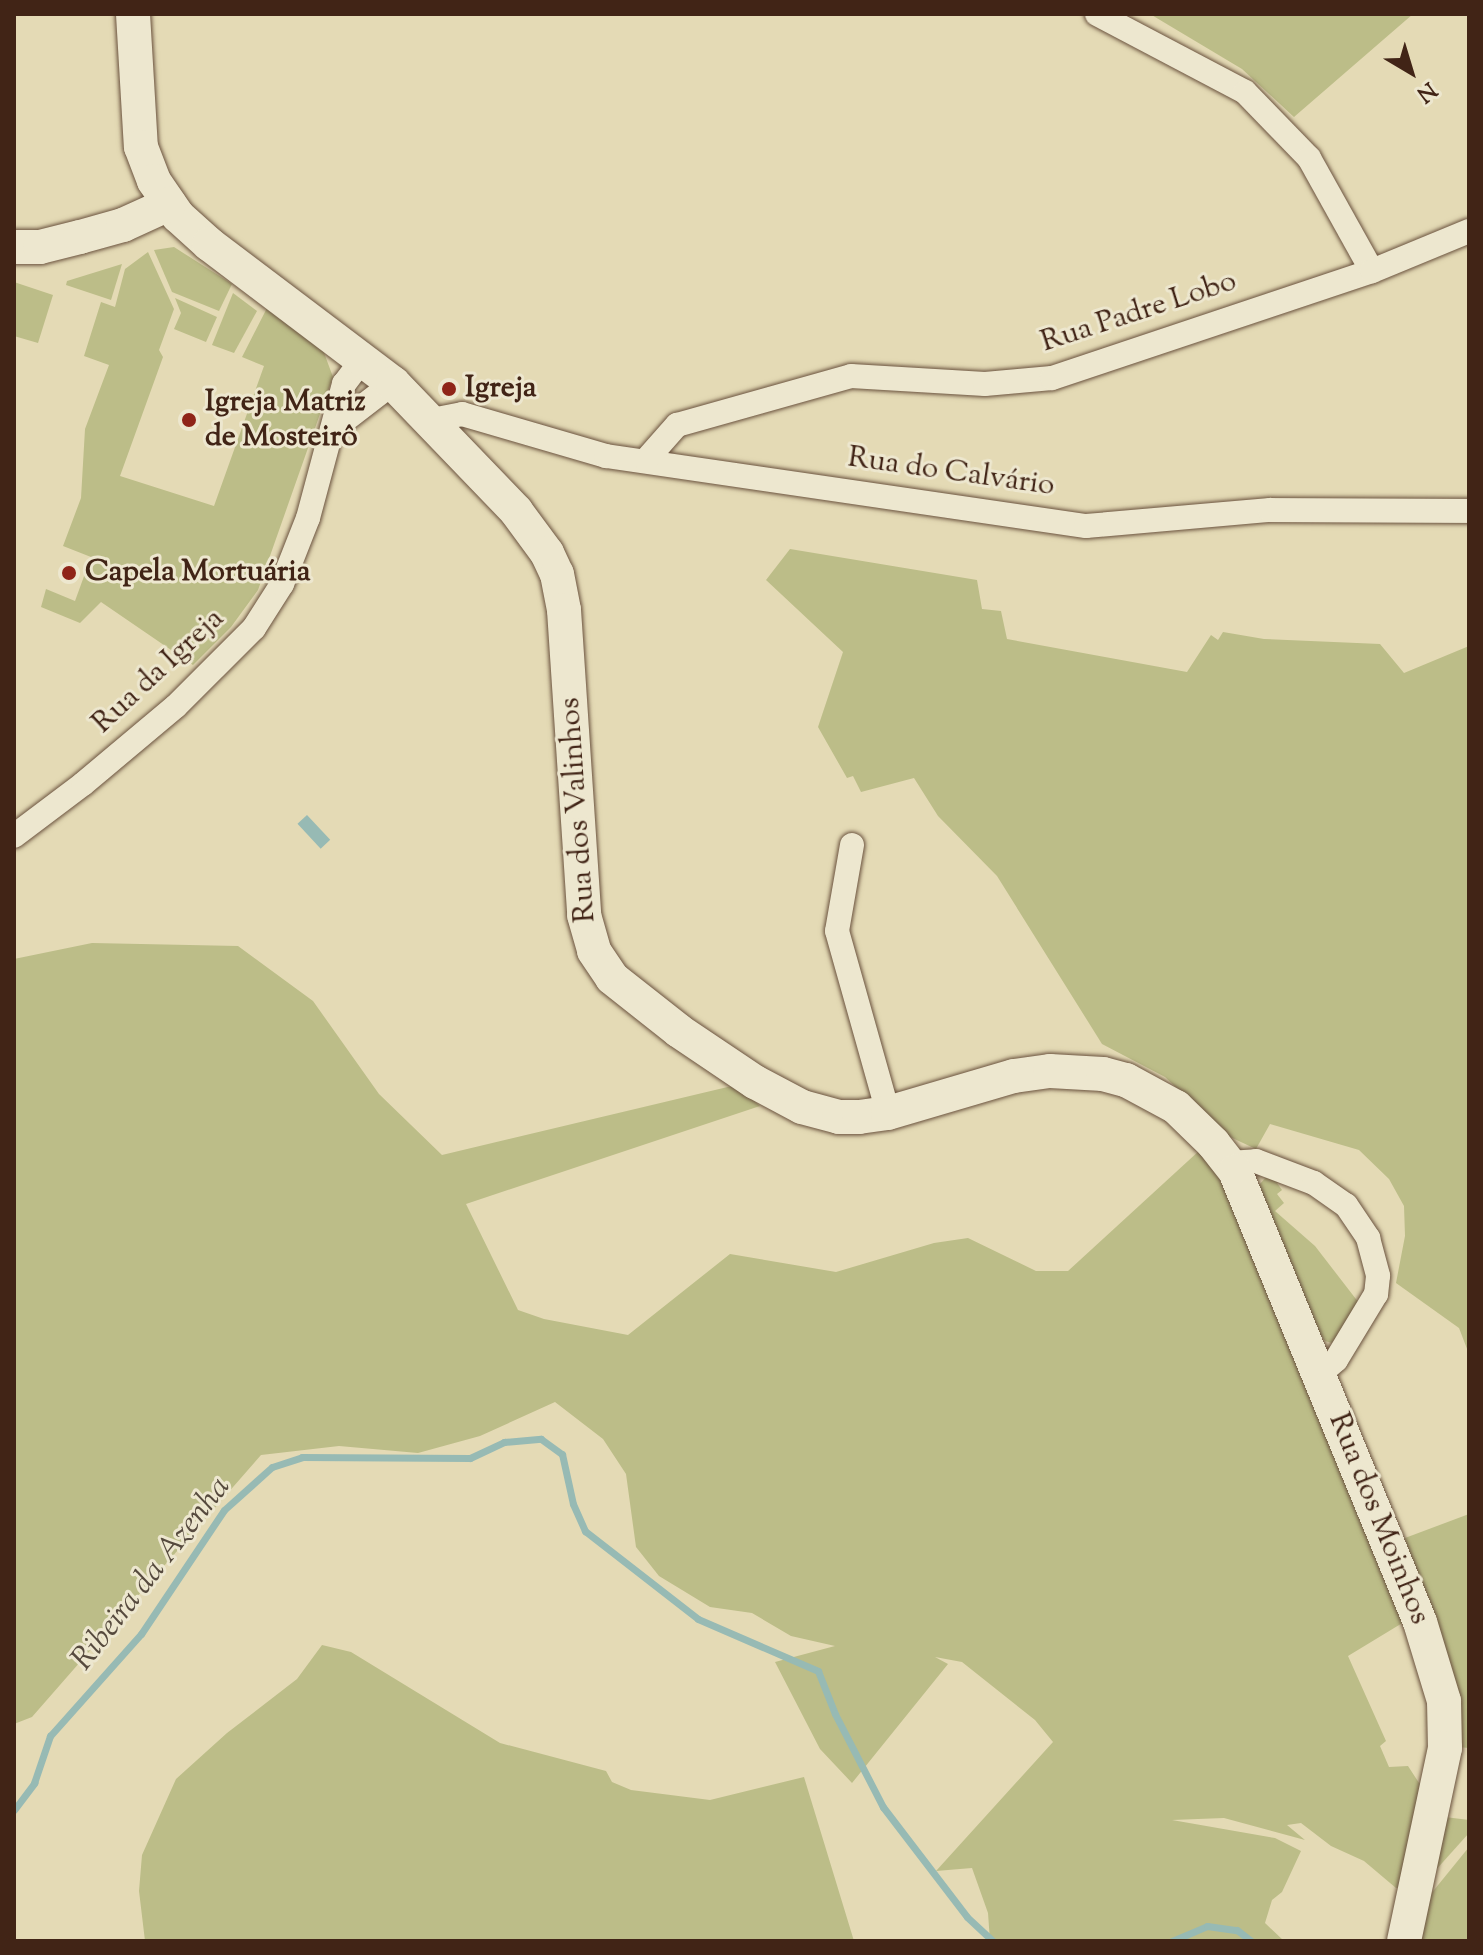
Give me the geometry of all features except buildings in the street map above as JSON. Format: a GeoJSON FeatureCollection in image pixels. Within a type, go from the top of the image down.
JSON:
{"type":"FeatureCollection","features":[{"type":"Feature","properties":{"kind":"main road","name":"Rua dos Valinhos"},"geometry":{"type":"LineString","coordinates":[[133,14],[141,147],[154,181],[169,204],[209,244],[393,383],[432,420],[526,523],[547,553],[557,574],[566,632],[584,915],[589,939],[604,968],[633,998],[679,1031],[755,1082],[802,1107],[850,1118],[888,1113],[1014,1076],[1061,1071],[1126,1080],[1161,1096],[1195,1124]]}},
{"type":"Feature","properties":{"kind":"main road"},"geometry":{"type":"LineString","coordinates":[[14,247],[40,247],[123,225],[169,204]]}},
{"type":"Feature","properties":{"kind":"main road","name":"Rua dos Moinhos"},"geometry":{"type":"LineString","coordinates":[[1195,1124],[1229,1163],[1251,1203],[1420,1622],[1444,1701],[1445,1748],[1404,1941]]}},
{"type":"Feature","properties":{"kind":"street"},"geometry":{"type":"LineString","coordinates":[[1097,14],[1245,92],[1309,158],[1372,271]]}},
{"type":"Feature","properties":{"kind":"street","name":"Rua Padre Lobo"},"geometry":{"type":"LineString","coordinates":[[646,460],[677,425],[851,376],[985,384],[1052,378],[1372,271],[1469,231]]}},
{"type":"Feature","properties":{"kind":"street","name":"Rua da Igreja"},"geometry":{"type":"LineString","coordinates":[[14,836],[83,784],[176,706],[254,628],[282,584],[308,518],[344,384],[363,359]]}},
{"type":"Feature","properties":{"kind":"street"},"geometry":{"type":"LineString","coordinates":[[332,430],[393,383]]}},
{"type":"Feature","properties":{"kind":"street","name":"Rua do Calvário"},"geometry":{"type":"LineString","coordinates":[[432,420],[462,414],[606,456],[1086,526],[1270,510],[1469,511]]}},
{"type":"Feature","properties":{"kind":"street"},"geometry":{"type":"LineString","coordinates":[[852,845],[837,931],[888,1113]]}},
{"type":"Feature","properties":{"kind":"street"},"geometry":{"type":"LineString","coordinates":[[1229,1163],[1256,1161],[1314,1183],[1346,1205],[1368,1238],[1378,1276],[1376,1294],[1336,1360],[1320,1374]]}},
{"type":"Feature","properties":{"kind":"green space"},"geometry":{"type":"Polygon","coordinates":[[[1150,14],[1413,14],[1294,117],[1242,69],[1150,14]]]}},
{"type":"Feature","properties":{"kind":"green space"},"geometry":{"type":"Polygon","coordinates":[[[174,247],[232,284],[219,311],[172,292],[154,250],[174,247]]]}},
{"type":"Feature","properties":{"kind":"green space"},"geometry":{"type":"Polygon","coordinates":[[[148,252],[174,309],[159,350],[163,357],[120,476],[214,506],[264,366],[242,357],[267,308],[323,350],[333,377],[258,590],[231,627],[193,665],[101,602],[80,623],[41,607],[46,589],[75,601],[91,557],[63,546],[81,498],[85,429],[109,365],[84,356],[101,302],[115,307],[125,269],[148,252]]]}},
{"type":"Feature","properties":{"kind":"green space"},"geometry":{"type":"Polygon","coordinates":[[[122,264],[111,300],[66,285],[67,281],[122,264]]]}},
{"type":"Feature","properties":{"kind":"green space"},"geometry":{"type":"Polygon","coordinates":[[[14,282],[53,295],[38,343],[14,336],[14,282]]]}},
{"type":"Feature","properties":{"kind":"green space"},"geometry":{"type":"Polygon","coordinates":[[[233,293],[257,311],[234,353],[212,345],[233,293]]]}},
{"type":"Feature","properties":{"kind":"green space"},"geometry":{"type":"Polygon","coordinates":[[[175,298],[217,317],[206,342],[174,329],[181,313],[175,298]]]}},
{"type":"Feature","properties":{"kind":"green space"},"geometry":{"type":"Polygon","coordinates":[[[790,549],[977,580],[982,609],[1001,611],[1007,639],[1187,672],[1211,635],[1218,640],[1223,632],[1264,639],[1380,644],[1404,673],[1469,646],[1469,1354],[1459,1328],[1396,1283],[1405,1236],[1404,1206],[1389,1179],[1359,1150],[1270,1124],[1256,1149],[1228,1136],[1165,1077],[1102,1044],[997,876],[938,816],[914,778],[861,792],[853,776],[847,778],[818,727],[843,652],[766,580],[790,549]]]}},
{"type":"Feature","properties":{"kind":"green space"},"geometry":{"type":"Polygon","coordinates":[[[92,943],[238,946],[313,1001],[379,1094],[442,1155],[736,1085],[760,1106],[466,1204],[518,1310],[544,1319],[628,1335],[730,1254],[836,1272],[934,1243],[968,1238],[1036,1271],[1068,1271],[1200,1150],[1208,1150],[1404,1622],[1348,1656],[1386,1741],[1380,1746],[1389,1767],[1408,1766],[1421,1786],[1402,1887],[1396,1888],[1364,1861],[1331,1846],[1301,1823],[1287,1825],[1305,1840],[1224,1818],[1172,1820],[1275,1838],[1301,1851],[1282,1892],[1272,1900],[1265,1923],[1284,1941],[990,1941],[988,1913],[972,1868],[936,1871],[1053,1742],[1035,1720],[962,1662],[935,1657],[948,1664],[852,1783],[820,1749],[775,1662],[835,1646],[791,1636],[752,1613],[710,1607],[659,1576],[636,1547],[626,1474],[603,1439],[555,1402],[480,1436],[418,1453],[339,1446],[261,1455],[32,1717],[14,1724],[14,959],[92,943]]]}},
{"type":"Feature","properties":{"kind":"green space"},"geometry":{"type":"Polygon","coordinates":[[[1268,1175],[1284,1178],[1277,1183],[1282,1190],[1277,1194],[1284,1203],[1275,1211],[1315,1246],[1359,1303],[1332,1343],[1325,1341],[1320,1334],[1260,1191],[1259,1185],[1268,1175]]]}},
{"type":"Feature","properties":{"kind":"green space"},"geometry":{"type":"Polygon","coordinates":[[[1469,1514],[1469,1748],[1458,1747],[1405,1538],[1469,1514]]]}},
{"type":"Feature","properties":{"kind":"green space"},"geometry":{"type":"Polygon","coordinates":[[[322,1645],[351,1652],[500,1743],[606,1771],[612,1782],[631,1790],[710,1800],[804,1777],[854,1941],[145,1941],[139,1891],[142,1855],[176,1779],[227,1733],[297,1679],[322,1645]]]}},
{"type":"Feature","properties":{"kind":"green space"},"geometry":{"type":"Polygon","coordinates":[[[1445,1817],[1469,1820],[1469,1833],[1434,1872],[1445,1817]]]}},
{"type":"Feature","properties":{"kind":"green space"},"geometry":{"type":"Polygon","coordinates":[[[1469,1847],[1467,1941],[1420,1941],[1430,1895],[1469,1847]]]}},
{"type":"Feature","properties":{"kind":"water"},"geometry":{"type":"Polygon","coordinates":[[[307,815],[330,840],[321,849],[297,824],[307,815]]]}},
{"type":"Feature","properties":{"kind":"waterway","name":"Ribeira da Azenha"},"geometry":{"type":"LineString","coordinates":[[14,1810],[34,1783],[50,1736],[141,1634],[224,1510],[272,1467],[302,1457],[470,1458],[504,1442],[541,1439],[562,1454],[573,1504],[585,1531],[698,1619],[818,1671],[835,1714],[883,1807],[967,1917],[993,1941]]}},
{"type":"Feature","properties":{"kind":"waterway","name":"Ribeira da Azenha"},"geometry":{"type":"LineString","coordinates":[[1172,1941],[1207,1926],[1237,1930],[1251,1941]]}},
{"type":"Feature","properties":{"kind":"place","name":"Igreja"},"geometry":{"type":"Point","coordinates":[449,389]}},
{"type":"Feature","properties":{"kind":"place","name":"Igreja Matriz de Mosteirô"},"geometry":{"type":"Point","coordinates":[189,420]}},
{"type":"Feature","properties":{"kind":"place","name":"Capela Mortuária"},"geometry":{"type":"Point","coordinates":[69,573]}}]}
